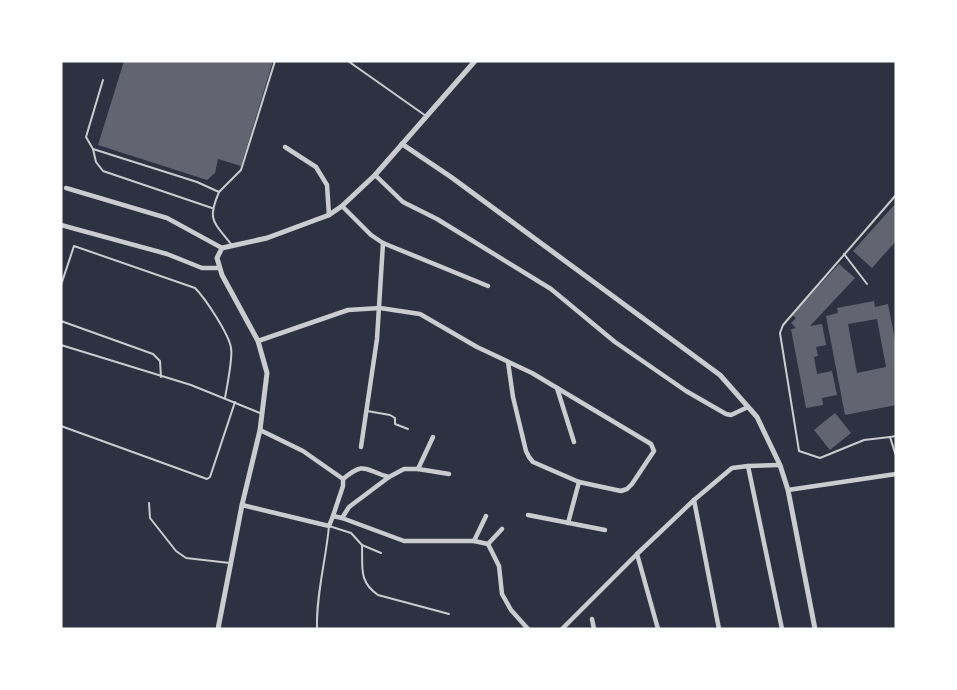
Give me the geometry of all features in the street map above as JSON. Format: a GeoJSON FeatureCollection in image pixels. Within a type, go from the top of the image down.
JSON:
{"type":"FeatureCollection","features":[{"type":"Feature","properties":{"kind":"street"},"geometry":{"type":"LineString","coordinates":[[66,188],[167,218],[222,248],[267,238],[329,215],[342,206],[374,175],[474,61]]}},
{"type":"Feature","properties":{"kind":"street"},"geometry":{"type":"LineString","coordinates":[[402,144],[720,375],[757,417],[780,465],[788,490],[815,629]]}},
{"type":"Feature","properties":{"kind":"street"},"geometry":{"type":"LineString","coordinates":[[285,147],[316,167],[327,185],[329,215]]}},
{"type":"Feature","properties":{"kind":"street"},"geometry":{"type":"LineString","coordinates":[[374,175],[403,202],[437,219],[551,288],[615,342],[686,391],[726,414],[731,415],[748,408]]}},
{"type":"Feature","properties":{"kind":"street"},"geometry":{"type":"LineString","coordinates":[[342,206],[371,235],[383,243],[488,286]]}},
{"type":"Feature","properties":{"kind":"street"},"geometry":{"type":"LineString","coordinates":[[61,225],[167,254],[202,268],[220,268]]}},
{"type":"Feature","properties":{"kind":"street"},"geometry":{"type":"LineString","coordinates":[[361,447],[380,308],[383,243]]}},
{"type":"Feature","properties":{"kind":"street"},"geometry":{"type":"LineString","coordinates":[[218,629],[242,505],[260,430],[267,372],[258,341],[222,275],[217,258],[222,248]]}},
{"type":"Feature","properties":{"kind":"street"},"geometry":{"type":"LineString","coordinates":[[258,341],[348,310],[380,308],[420,314],[477,347],[508,362],[557,388],[644,438],[654,448],[632,484],[624,490],[578,482],[538,465],[529,457],[513,397],[508,362]]}},
{"type":"Feature","properties":{"kind":"street"},"geometry":{"type":"LineString","coordinates":[[557,388],[574,442]]}},
{"type":"Feature","properties":{"kind":"street"},"geometry":{"type":"LineString","coordinates":[[260,430],[303,452],[343,479]]}},
{"type":"Feature","properties":{"kind":"street"},"geometry":{"type":"LineString","coordinates":[[418,469],[434,437]]}},
{"type":"Feature","properties":{"kind":"street"},"geometry":{"type":"LineString","coordinates":[[562,629],[694,500],[732,468],[780,465]]}},
{"type":"Feature","properties":{"kind":"street"},"geometry":{"type":"LineString","coordinates":[[748,466],[782,629]]}},
{"type":"Feature","properties":{"kind":"street"},"geometry":{"type":"LineString","coordinates":[[343,479],[354,470],[361,468],[390,477]]}},
{"type":"Feature","properties":{"kind":"street"},"geometry":{"type":"LineString","coordinates":[[342,518],[349,507],[404,469],[418,469],[450,474]]}},
{"type":"Feature","properties":{"kind":"street"},"geometry":{"type":"LineString","coordinates":[[788,490],[896,474]]}},
{"type":"Feature","properties":{"kind":"street"},"geometry":{"type":"LineString","coordinates":[[242,505],[329,526],[343,486],[343,479]]}},
{"type":"Feature","properties":{"kind":"street"},"geometry":{"type":"LineString","coordinates":[[568,523],[578,482]]}},
{"type":"Feature","properties":{"kind":"street"},"geometry":{"type":"LineString","coordinates":[[694,500],[719,629]]}},
{"type":"Feature","properties":{"kind":"street"},"geometry":{"type":"LineString","coordinates":[[528,515],[605,530]]}},
{"type":"Feature","properties":{"kind":"street"},"geometry":{"type":"LineString","coordinates":[[333,516],[404,541],[474,541],[488,544]]}},
{"type":"Feature","properties":{"kind":"street"},"geometry":{"type":"LineString","coordinates":[[474,541],[486,516]]}},
{"type":"Feature","properties":{"kind":"street"},"geometry":{"type":"LineString","coordinates":[[488,544],[502,529]]}},
{"type":"Feature","properties":{"kind":"street"},"geometry":{"type":"LineString","coordinates":[[488,544],[499,566],[502,594],[511,610],[528,629]]}},
{"type":"Feature","properties":{"kind":"street"},"geometry":{"type":"LineString","coordinates":[[638,554],[658,629]]}},
{"type":"Feature","properties":{"kind":"street"},"geometry":{"type":"LineString","coordinates":[[592,619],[594,629]]}},
{"type":"Feature","properties":{"kind":"lane"},"geometry":{"type":"LineString","coordinates":[[232,246],[213,221],[212,208],[219,192],[241,170],[275,61]]}},
{"type":"Feature","properties":{"kind":"lane"},"geometry":{"type":"LineString","coordinates":[[348,61],[426,116]]}},
{"type":"Feature","properties":{"kind":"lane"},"geometry":{"type":"LineString","coordinates":[[102,80],[86,137],[93,149],[96,162],[103,170],[212,208]]}},
{"type":"Feature","properties":{"kind":"lane"},"geometry":{"type":"LineString","coordinates":[[93,149],[197,182],[219,192]]}},
{"type":"Feature","properties":{"kind":"lane"},"geometry":{"type":"LineString","coordinates":[[896,195],[783,325],[780,332],[799,451],[820,458],[864,440],[896,436]]}},
{"type":"Feature","properties":{"kind":"lane"},"geometry":{"type":"LineString","coordinates":[[61,285],[74,246],[195,288],[202,295],[229,340],[232,349],[225,398]]}},
{"type":"Feature","properties":{"kind":"lane"},"geometry":{"type":"LineString","coordinates":[[844,254],[867,284]]}},
{"type":"Feature","properties":{"kind":"lane"},"geometry":{"type":"LineString","coordinates":[[61,321],[153,354],[160,361],[161,376]]}},
{"type":"Feature","properties":{"kind":"lane"},"geometry":{"type":"LineString","coordinates":[[61,345],[191,385],[263,414]]}},
{"type":"Feature","properties":{"kind":"lane"},"geometry":{"type":"LineString","coordinates":[[61,426],[207,479],[210,477],[235,402]]}},
{"type":"Feature","properties":{"kind":"lane"},"geometry":{"type":"LineString","coordinates":[[367,411],[390,415],[395,418],[396,424],[408,430]]}},
{"type":"Feature","properties":{"kind":"lane"},"geometry":{"type":"LineString","coordinates":[[890,437],[896,456]]}},
{"type":"Feature","properties":{"kind":"lane"},"geometry":{"type":"LineString","coordinates":[[150,503],[150,518],[176,551],[186,558],[230,563]]}},
{"type":"Feature","properties":{"kind":"lane"},"geometry":{"type":"LineString","coordinates":[[317,629],[319,594],[329,526],[351,533],[362,545],[381,553]]}},
{"type":"Feature","properties":{"kind":"lane"},"geometry":{"type":"LineString","coordinates":[[362,545],[364,579],[370,589],[378,595],[449,614]]}},
{"type":"Feature","properties":{"kind":"building"},"geometry":{"type":"Polygon","coordinates":[[[124,61],[273,61],[241,166],[218,159],[215,173],[207,180],[98,145],[124,61]]]}},
{"type":"Feature","properties":{"kind":"building"},"geometry":{"type":"Polygon","coordinates":[[[896,203],[896,241],[872,268],[853,251],[896,203]]]}},
{"type":"Feature","properties":{"kind":"building"},"geometry":{"type":"Polygon","coordinates":[[[839,264],[855,278],[810,326],[822,324],[826,345],[816,347],[818,356],[814,357],[817,374],[832,371],[837,395],[822,398],[823,405],[806,408],[791,329],[796,328],[791,323],[796,318],[792,315],[839,264]]]}},
{"type":"Feature","properties":{"kind":"building"},"geometry":{"type":"Polygon","coordinates":[[[874,301],[875,307],[888,304],[896,345],[896,405],[845,415],[826,316],[838,313],[837,308],[874,301]],[[877,319],[848,324],[857,373],[886,367],[877,319]]]}},
{"type":"Feature","properties":{"kind":"building"},"geometry":{"type":"Polygon","coordinates":[[[835,413],[851,433],[830,450],[814,430],[835,413]]]}}]}
